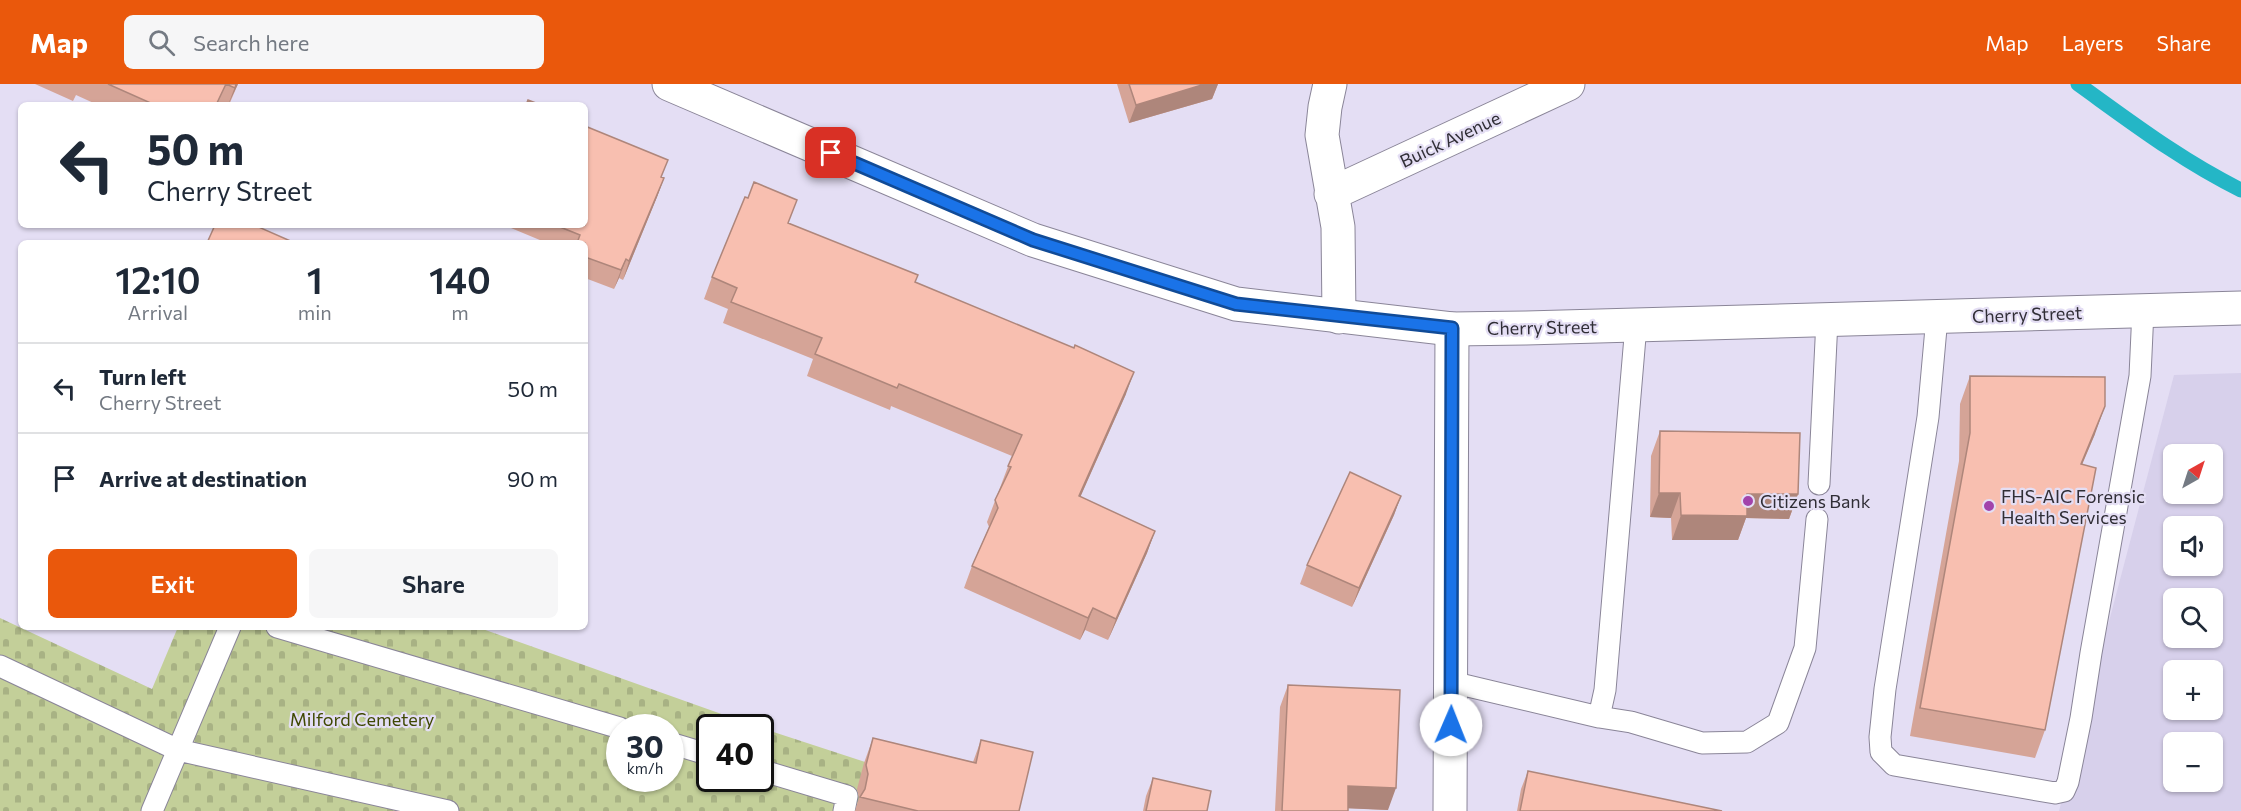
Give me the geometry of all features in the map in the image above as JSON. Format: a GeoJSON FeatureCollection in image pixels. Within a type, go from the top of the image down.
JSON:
{"type":"FeatureCollection","features":[{"type":"Feature","properties":{"kind":"main road","name":"Cherry Street"},"geometry":{"type":"LineString","coordinates":[[669,84],[1033,240],[1236,304],[1452,328],[2241,308]]}},
{"type":"Feature","properties":{"kind":"main road"},"geometry":{"type":"LineString","coordinates":[[1329,84],[1324,107],[1322,135],[1338,227],[1339,317]]}},
{"type":"Feature","properties":{"kind":"main road","name":"Buick Avenue"},"geometry":{"type":"LineString","coordinates":[[1331,194],[1568,84]]}},
{"type":"Feature","properties":{"kind":"main road"},"geometry":{"type":"LineString","coordinates":[[1450,811],[1452,328]]}},
{"type":"Feature","properties":{"kind":"lane"},"geometry":{"type":"LineString","coordinates":[[1937,317],[1926,438],[1885,689],[1880,737],[1881,753],[1894,765],[2055,793],[2064,790],[2068,782],[2081,718],[2140,376],[2144,310]]}},
{"type":"Feature","properties":{"kind":"lane"},"geometry":{"type":"LineString","coordinates":[[1819,484],[1827,320]]}},
{"type":"Feature","properties":{"kind":"lane"},"geometry":{"type":"LineString","coordinates":[[1599,717],[1605,690],[1636,325]]}},
{"type":"Feature","properties":{"kind":"lane"},"geometry":{"type":"LineString","coordinates":[[1452,681],[1599,717],[1631,722],[1702,743],[1747,742],[1778,723],[1804,648],[1817,519]]}},
{"type":"Feature","properties":{"kind":"lane"},"geometry":{"type":"LineString","coordinates":[[152,811],[229,630]]}},
{"type":"Feature","properties":{"kind":"lane"},"geometry":{"type":"LineString","coordinates":[[287,630],[606,724]]}},
{"type":"Feature","properties":{"kind":"lane"},"geometry":{"type":"LineString","coordinates":[[0,666],[178,750],[447,811]]}},
{"type":"Feature","properties":{"kind":"lane"},"geometry":{"type":"LineString","coordinates":[[774,774],[847,796],[844,811]]}},
{"type":"Feature","properties":{"kind":"shaded area"},"geometry":{"type":"Polygon","coordinates":[[[2241,373],[2241,811],[2059,811],[2174,375],[2241,373]]]}},
{"type":"Feature","properties":{"kind":"green space","name":"Milford Cemetery"},"geometry":{"type":"Polygon","coordinates":[[[0,618],[18,626],[18,630],[26,630],[152,689],[177,630],[485,630],[721,714],[696,714],[696,792],[774,792],[774,732],[1006,808],[1005,811],[0,811],[0,618]]]}},
{"type":"Feature","properties":{"kind":"building"},"geometry":{"type":"Polygon","coordinates":[[[108,84],[226,84],[217,102],[148,102],[108,84]]]}},
{"type":"Feature","properties":{"kind":"building"},"geometry":{"type":"Polygon","coordinates":[[[1129,84],[1205,84],[1136,105],[1129,84]]]}},
{"type":"Feature","properties":{"kind":"building"},"geometry":{"type":"Polygon","coordinates":[[[588,127],[668,160],[661,177],[664,178],[629,261],[626,259],[621,270],[588,258],[588,240],[578,240],[580,235],[562,228],[588,228],[588,127]]]}},
{"type":"Feature","properties":{"kind":"building"},"geometry":{"type":"Polygon","coordinates":[[[754,182],[797,200],[788,223],[918,275],[915,282],[1074,348],[1075,345],[1134,372],[1079,496],[1155,531],[1116,619],[1093,608],[1088,618],[972,566],[998,508],[995,500],[1011,467],[1008,466],[1022,435],[899,384],[897,388],[815,354],[822,338],[731,302],[737,288],[712,277],[745,197],[748,198],[754,182]]]}},
{"type":"Feature","properties":{"kind":"building"},"geometry":{"type":"Polygon","coordinates":[[[214,228],[261,228],[288,240],[208,240],[214,228]]]}},
{"type":"Feature","properties":{"kind":"building"},"geometry":{"type":"Polygon","coordinates":[[[1970,376],[2105,377],[2105,406],[2081,464],[2096,468],[2045,730],[1920,708],[1970,433],[1970,376]]]}},
{"type":"Feature","properties":{"kind":"building"},"geometry":{"type":"Polygon","coordinates":[[[1660,431],[1800,433],[1798,494],[1747,494],[1747,516],[1681,515],[1680,493],[1659,493],[1660,431]]]}},
{"type":"Feature","properties":{"kind":"building"},"geometry":{"type":"Polygon","coordinates":[[[1350,472],[1401,496],[1359,588],[1307,565],[1350,472]]]}},
{"type":"Feature","properties":{"kind":"building"},"geometry":{"type":"Polygon","coordinates":[[[1288,685],[1400,690],[1396,788],[1348,786],[1348,811],[1282,811],[1288,685]]]}},
{"type":"Feature","properties":{"kind":"building"},"geometry":{"type":"Polygon","coordinates":[[[873,738],[976,763],[981,740],[1033,752],[1019,811],[918,811],[860,797],[865,789],[868,774],[866,765],[873,738]]]}},
{"type":"Feature","properties":{"kind":"building"},"geometry":{"type":"Polygon","coordinates":[[[1528,771],[1722,811],[1520,811],[1528,771]]]}},
{"type":"Feature","properties":{"kind":"building"},"geometry":{"type":"Polygon","coordinates":[[[1153,778],[1211,791],[1207,811],[1146,811],[1153,778]]]}},
{"type":"Feature","properties":{"kind":"waterway"},"geometry":{"type":"LineString","coordinates":[[2078,84],[2177,154],[2241,190]]}},
{"type":"Feature","properties":{"kind":"place","name":"Citizens Bank"},"geometry":{"type":"Point","coordinates":[1748,501]}},
{"type":"Feature","properties":{"kind":"place","name":"FHS-AIC Forensic Health Services"},"geometry":{"type":"Point","coordinates":[1989,506]}},
{"type":"Feature","properties":{"kind":"route"},"geometry":{"type":"LineString","coordinates":[[831,153],[1033,240],[1236,304],[1452,328],[1451,725]]}}]}
